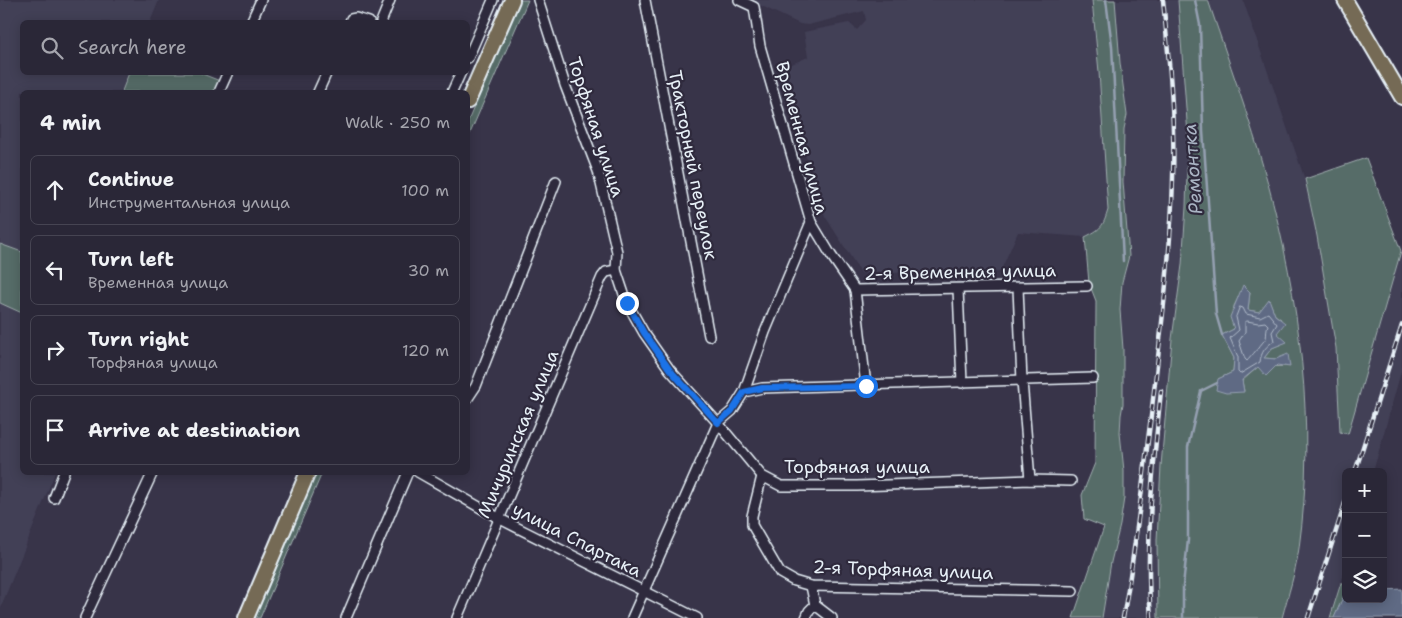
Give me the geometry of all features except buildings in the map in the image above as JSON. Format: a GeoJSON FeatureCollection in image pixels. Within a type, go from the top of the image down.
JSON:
{"type":"FeatureCollection","features":[{"type":"Feature","properties":{"kind":"main road"},"geometry":{"type":"LineString","coordinates":[[470,96],[512,0]]}},
{"type":"Feature","properties":{"kind":"main road"},"geometry":{"type":"LineString","coordinates":[[1345,0],[1402,97]]}},
{"type":"Feature","properties":{"kind":"main road"},"geometry":{"type":"LineString","coordinates":[[246,618],[307,475]]}},
{"type":"Feature","properties":{"kind":"street"},"geometry":{"type":"LineString","coordinates":[[252,20],[261,0]]}},
{"type":"Feature","properties":{"kind":"street"},"geometry":{"type":"LineString","coordinates":[[382,20],[390,0]]}},
{"type":"Feature","properties":{"kind":"street"},"geometry":{"type":"LineString","coordinates":[[470,53],[493,0]]}},
{"type":"Feature","properties":{"kind":"street","name":"Торфяная улица"},"geometry":{"type":"LineString","coordinates":[[538,0],[565,85],[598,171],[617,252],[616,270],[627,303],[644,333],[670,370],[718,423],[762,476],[781,486],[857,486],[1030,480],[1071,481]]}},
{"type":"Feature","properties":{"kind":"street","name":"Тракторный переулок"},"geometry":{"type":"LineString","coordinates":[[645,0],[709,336]]}},
{"type":"Feature","properties":{"kind":"street","name":"Временная улица"},"geometry":{"type":"LineString","coordinates":[[718,423],[732,411],[744,392],[765,332],[812,222],[760,46],[754,7],[739,0]]}},
{"type":"Feature","properties":{"kind":"street"},"geometry":{"type":"LineString","coordinates":[[351,20],[356,18],[363,20]]}},
{"type":"Feature","properties":{"kind":"street"},"geometry":{"type":"LineString","coordinates":[[220,90],[227,75]]}},
{"type":"Feature","properties":{"kind":"street"},"geometry":{"type":"LineString","coordinates":[[319,90],[326,75]]}},
{"type":"Feature","properties":{"kind":"street"},"geometry":{"type":"LineString","coordinates":[[453,90],[460,75]]}},
{"type":"Feature","properties":{"kind":"street"},"geometry":{"type":"LineString","coordinates":[[470,394],[480,377],[556,181]]}},
{"type":"Feature","properties":{"kind":"street","name":"2-я Временная улица"},"geometry":{"type":"LineString","coordinates":[[812,222],[831,255],[855,290],[1087,286]]}},
{"type":"Feature","properties":{"kind":"street","name":"Мичуринская улица"},"geometry":{"type":"LineString","coordinates":[[457,618],[602,277],[606,272],[616,270]]}},
{"type":"Feature","properties":{"kind":"street"},"geometry":{"type":"LineString","coordinates":[[958,288],[962,383]]}},
{"type":"Feature","properties":{"kind":"street"},"geometry":{"type":"LineString","coordinates":[[1018,288],[1022,381],[1030,480]]}},
{"type":"Feature","properties":{"kind":"street"},"geometry":{"type":"LineString","coordinates":[[855,290],[866,386]]}},
{"type":"Feature","properties":{"kind":"street"},"geometry":{"type":"LineString","coordinates":[[744,392],[762,388],[1093,378]]}},
{"type":"Feature","properties":{"kind":"street"},"geometry":{"type":"LineString","coordinates":[[632,618],[718,423]]}},
{"type":"Feature","properties":{"kind":"street"},"geometry":{"type":"LineString","coordinates":[[54,498],[63,475]]}},
{"type":"Feature","properties":{"kind":"street"},"geometry":{"type":"LineString","coordinates":[[85,618],[151,475]]}},
{"type":"Feature","properties":{"kind":"street"},"geometry":{"type":"LineString","coordinates":[[346,618],[407,475]]}},
{"type":"Feature","properties":{"kind":"street","name":"улица Спартака"},"geometry":{"type":"LineString","coordinates":[[423,475],[500,519],[697,618]]}},
{"type":"Feature","properties":{"kind":"street","name":"2-я Торфяная улица"},"geometry":{"type":"LineString","coordinates":[[762,476],[752,516],[752,525],[780,573],[794,581],[811,586],[1073,591]]}},
{"type":"Feature","properties":{"kind":"street"},"geometry":{"type":"LineString","coordinates":[[811,586],[815,605],[832,618]]}},
{"type":"Feature","properties":{"kind":"street"},"geometry":{"type":"LineString","coordinates":[[806,618],[809,611],[815,605]]}},
{"type":"Feature","properties":{"kind":"shaded area"},"geometry":{"type":"Polygon","coordinates":[[[0,0],[159,0],[151,20],[20,20],[20,75],[128,75],[122,90],[20,90],[20,251],[0,244],[0,0]]]}},
{"type":"Feature","properties":{"kind":"shaded area"},"geometry":{"type":"Polygon","coordinates":[[[749,0],[1092,0],[1099,72],[1108,211],[1103,225],[1098,231],[1085,237],[1018,232],[1000,272],[861,273],[825,216],[778,70],[808,57],[804,32],[849,23],[857,30],[866,20],[864,11],[808,25],[800,24],[749,0]]]}},
{"type":"Feature","properties":{"kind":"shaded area"},"geometry":{"type":"Polygon","coordinates":[[[1115,0],[1178,0],[1184,67],[1188,135],[1186,207],[1182,265],[1172,339],[1158,618],[1102,618],[1124,498],[1124,471],[1120,433],[1123,404],[1123,349],[1120,310],[1122,282],[1129,256],[1123,182],[1124,129],[1127,115],[1120,63],[1115,0]]]}},
{"type":"Feature","properties":{"kind":"shaded area"},"geometry":{"type":"Polygon","coordinates":[[[1208,0],[1243,0],[1304,177],[1317,236],[1336,348],[1340,431],[1347,434],[1401,251],[1402,239],[1402,368],[1374,468],[1342,468],[1342,580],[1330,618],[1282,618],[1299,549],[1286,256],[1267,180],[1208,0]]]}},
{"type":"Feature","properties":{"kind":"shaded area"},"geometry":{"type":"Polygon","coordinates":[[[0,303],[20,312],[20,475],[54,475],[0,609],[0,303]]]}},
{"type":"Feature","properties":{"kind":"green space"},"geometry":{"type":"Polygon","coordinates":[[[520,0],[528,0],[470,133],[470,116],[520,0]]]}},
{"type":"Feature","properties":{"kind":"green space"},"geometry":{"type":"Polygon","coordinates":[[[1092,0],[1115,0],[1120,63],[1127,115],[1124,129],[1123,182],[1129,256],[1122,282],[1120,310],[1123,349],[1123,404],[1120,433],[1124,471],[1124,498],[1102,618],[1073,618],[1104,527],[1084,519],[1082,495],[1095,463],[1096,301],[1089,283],[1085,237],[1101,227],[1108,210],[1099,72],[1092,0]]]}},
{"type":"Feature","properties":{"kind":"green space"},"geometry":{"type":"Polygon","coordinates":[[[1178,0],[1208,0],[1246,112],[1279,225],[1296,316],[1302,362],[1306,455],[1304,502],[1298,557],[1282,618],[1158,618],[1157,540],[1161,466],[1172,339],[1182,265],[1188,135],[1178,0]],[[1244,286],[1234,306],[1234,329],[1222,335],[1234,358],[1233,372],[1218,379],[1244,391],[1242,381],[1258,367],[1290,366],[1276,359],[1264,358],[1272,348],[1286,342],[1276,333],[1281,319],[1275,315],[1269,300],[1259,312],[1248,310],[1250,292],[1244,286]]]}},
{"type":"Feature","properties":{"kind":"green space"},"geometry":{"type":"Polygon","coordinates":[[[128,75],[205,75],[220,81],[216,90],[122,90],[128,75]]]}},
{"type":"Feature","properties":{"kind":"green space"},"geometry":{"type":"Polygon","coordinates":[[[1366,158],[1401,251],[1348,434],[1340,432],[1336,348],[1317,236],[1305,179],[1366,158]]]}},
{"type":"Feature","properties":{"kind":"green space"},"geometry":{"type":"Polygon","coordinates":[[[0,244],[20,251],[20,312],[0,303],[0,244]]]}},
{"type":"Feature","properties":{"kind":"green space"},"geometry":{"type":"Polygon","coordinates":[[[315,475],[321,475],[260,618],[253,618],[315,475]]]}},
{"type":"Feature","properties":{"kind":"green space"},"geometry":{"type":"Polygon","coordinates":[[[1342,583],[1342,600],[1334,618],[1330,618],[1342,583]]]}},
{"type":"Feature","properties":{"kind":"water"},"geometry":{"type":"Polygon","coordinates":[[[1243,285],[1250,292],[1248,310],[1259,312],[1269,299],[1275,315],[1285,323],[1277,333],[1287,342],[1272,348],[1264,358],[1276,359],[1288,354],[1290,367],[1277,365],[1266,376],[1258,367],[1242,380],[1244,392],[1226,393],[1216,390],[1218,379],[1233,372],[1234,358],[1222,335],[1234,329],[1230,317],[1243,285]]]}},
{"type":"Feature","properties":{"kind":"water"},"geometry":{"type":"Polygon","coordinates":[[[1402,589],[1402,618],[1334,618],[1342,599],[1342,603],[1387,603],[1387,590],[1402,589]]]}},
{"type":"Feature","properties":{"kind":"waterway"},"geometry":{"type":"LineString","coordinates":[[1106,0],[1112,46],[1123,261]]}},
{"type":"Feature","properties":{"kind":"waterway","name":"Ремонтка"},"geometry":{"type":"LineString","coordinates":[[1195,0],[1200,25],[1203,131],[1216,314],[1222,335]]}},
{"type":"Feature","properties":{"kind":"waterway"},"geometry":{"type":"LineString","coordinates":[[1183,618],[1183,586],[1188,540],[1188,447],[1201,391],[1217,383]]}},
{"type":"Feature","properties":{"kind":"railway"},"geometry":{"type":"LineString","coordinates":[[1123,618],[1142,487],[1162,322],[1170,236],[1173,133],[1163,0]]}},
{"type":"Feature","properties":{"kind":"railway"},"geometry":{"type":"LineString","coordinates":[[1356,468],[1402,325]]}},
{"type":"Feature","properties":{"kind":"railway"},"geometry":{"type":"LineString","coordinates":[[1151,618],[1149,533],[1161,391]]}},
{"type":"Feature","properties":{"kind":"railway"},"geometry":{"type":"LineString","coordinates":[[1308,618],[1342,512]]}},
{"type":"Feature","properties":{"kind":"route"},"geometry":{"type":"LineString","coordinates":[[627,303],[644,333],[670,370],[718,423],[732,411],[744,392],[762,388],[866,386]]}}]}
